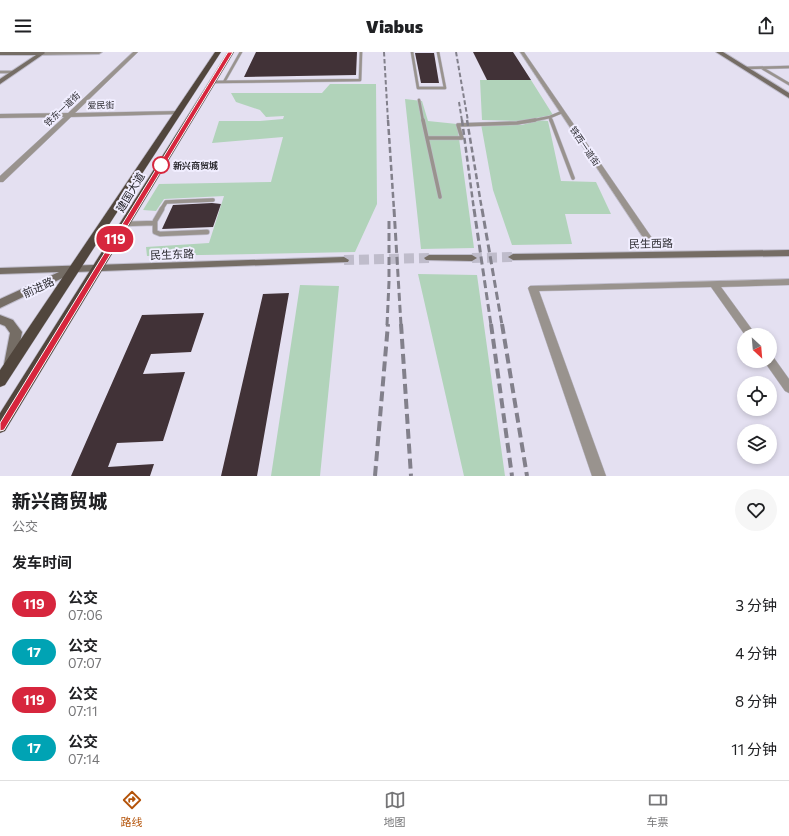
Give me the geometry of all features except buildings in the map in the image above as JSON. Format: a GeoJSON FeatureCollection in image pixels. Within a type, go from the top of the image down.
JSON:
{"type":"FeatureCollection","features":[{"type":"Feature","properties":{"kind":"highway","name":"建国大道"},"geometry":{"type":"LineString","coordinates":[[0,381],[218,52]]}},
{"type":"Feature","properties":{"kind":"highway","name":"建国大道"},"geometry":{"type":"LineString","coordinates":[[0,426],[230,52]]}},
{"type":"Feature","properties":{"kind":"highway"},"geometry":{"type":"LineString","coordinates":[[0,411],[4,413],[4,417],[0,426]]}},
{"type":"Feature","properties":{"kind":"main road"},"geometry":{"type":"LineString","coordinates":[[719,52],[789,96]]}},
{"type":"Feature","properties":{"kind":"main road"},"geometry":{"type":"LineString","coordinates":[[0,53],[42,53]]}},
{"type":"Feature","properties":{"kind":"main road"},"geometry":{"type":"LineString","coordinates":[[0,82],[42,53]]}},
{"type":"Feature","properties":{"kind":"main road","name":"民生西路"},"geometry":{"type":"LineString","coordinates":[[513,257],[789,253]]}},
{"type":"Feature","properties":{"kind":"main road"},"geometry":{"type":"LineString","coordinates":[[429,258],[472,258]]}},
{"type":"Feature","properties":{"kind":"main road","name":"民生东路"},"geometry":{"type":"LineString","coordinates":[[0,271],[344,260]]}},
{"type":"Feature","properties":{"kind":"main road","name":"前进路"},"geometry":{"type":"LineString","coordinates":[[0,304],[75,269]]}},
{"type":"Feature","properties":{"kind":"main road"},"geometry":{"type":"LineString","coordinates":[[0,319],[9,323],[16,332],[8,368]]}},
{"type":"Feature","properties":{"kind":"street"},"geometry":{"type":"LineString","coordinates":[[42,53],[99,52]]}},
{"type":"Feature","properties":{"kind":"street","name":"铁东一道街"},"geometry":{"type":"LineString","coordinates":[[0,180],[136,52]]}},
{"type":"Feature","properties":{"kind":"street","name":"铁西一道街"},"geometry":{"type":"LineString","coordinates":[[522,52],[649,240]]}},
{"type":"Feature","properties":{"kind":"street","name":"爱民街"},"geometry":{"type":"LineString","coordinates":[[0,116],[178,113]]}},
{"type":"Feature","properties":{"kind":"street"},"geometry":{"type":"LineString","coordinates":[[599,476],[533,288],[789,282]]}},
{"type":"Feature","properties":{"kind":"street"},"geometry":{"type":"LineString","coordinates":[[714,284],[746,328]]}},
{"type":"Feature","properties":{"kind":"street"},"geometry":{"type":"LineString","coordinates":[[775,368],[789,388]]}},
{"type":"Feature","properties":{"kind":"lane"},"geometry":{"type":"LineString","coordinates":[[224,82],[241,52]]}},
{"type":"Feature","properties":{"kind":"lane"},"geometry":{"type":"LineString","coordinates":[[212,82],[360,80],[361,52]]}},
{"type":"Feature","properties":{"kind":"lane"},"geometry":{"type":"LineString","coordinates":[[412,52],[418,88],[445,88],[438,52]]}},
{"type":"Feature","properties":{"kind":"lane"},"geometry":{"type":"LineString","coordinates":[[746,68],[789,67]]}},
{"type":"Feature","properties":{"kind":"lane"},"geometry":{"type":"LineString","coordinates":[[762,68],[789,84]]}},
{"type":"Feature","properties":{"kind":"lane"},"geometry":{"type":"LineString","coordinates":[[0,72],[15,72]]}},
{"type":"Feature","properties":{"kind":"lane"},"geometry":{"type":"LineString","coordinates":[[419,100],[440,197]]}},
{"type":"Feature","properties":{"kind":"lane"},"geometry":{"type":"LineString","coordinates":[[428,138],[462,138],[458,125],[517,123],[550,117],[562,112]]}},
{"type":"Feature","properties":{"kind":"lane"},"geometry":{"type":"LineString","coordinates":[[550,117],[574,178]]}},
{"type":"Feature","properties":{"kind":"lane"},"geometry":{"type":"LineString","coordinates":[[207,232],[160,234],[155,232],[153,229],[154,223],[166,202],[213,200]]}},
{"type":"Feature","properties":{"kind":"lane"},"geometry":{"type":"LineString","coordinates":[[125,224],[154,223]]}},
{"type":"Feature","properties":{"kind":"green space"},"geometry":{"type":"Polygon","coordinates":[[[480,80],[531,80],[553,115],[520,121],[482,120],[480,80]]]}},
{"type":"Feature","properties":{"kind":"green space"},"geometry":{"type":"Polygon","coordinates":[[[330,84],[376,84],[377,204],[355,252],[147,256],[146,247],[209,243],[224,196],[164,199],[156,211],[143,210],[159,184],[271,182],[283,137],[212,143],[219,121],[260,121],[283,119],[284,116],[266,117],[260,110],[236,102],[231,93],[322,93],[330,84]]]}},
{"type":"Feature","properties":{"kind":"green space"},"geometry":{"type":"Polygon","coordinates":[[[405,99],[422,101],[428,121],[457,124],[474,248],[421,249],[405,99]]]}},
{"type":"Feature","properties":{"kind":"green space"},"geometry":{"type":"Polygon","coordinates":[[[538,120],[548,121],[561,181],[596,182],[611,214],[565,214],[572,244],[512,245],[493,190],[481,124],[522,125],[538,120]]]}},
{"type":"Feature","properties":{"kind":"green space"},"geometry":{"type":"Polygon","coordinates":[[[418,274],[477,275],[505,476],[464,476],[418,274]]]}},
{"type":"Feature","properties":{"kind":"green space"},"geometry":{"type":"Polygon","coordinates":[[[300,285],[339,286],[320,476],[271,476],[300,285]]]}},
{"type":"Feature","properties":{"kind":"tunnel"},"geometry":{"type":"LineString","coordinates":[[472,258],[513,257]]}},
{"type":"Feature","properties":{"kind":"tunnel"},"geometry":{"type":"LineString","coordinates":[[344,260],[429,258]]}},
{"type":"Feature","properties":{"kind":"railway"},"geometry":{"type":"LineString","coordinates":[[384,52],[388,121]]}},
{"type":"Feature","properties":{"kind":"railway"},"geometry":{"type":"LineString","coordinates":[[456,52],[468,121]]}},
{"type":"Feature","properties":{"kind":"railway"},"geometry":{"type":"LineString","coordinates":[[459,102],[462,121]]}},
{"type":"Feature","properties":{"kind":"railway"},"geometry":{"type":"LineString","coordinates":[[388,120],[394,210]]}},
{"type":"Feature","properties":{"kind":"railway"},"geometry":{"type":"LineString","coordinates":[[462,120],[474,210]]}},
{"type":"Feature","properties":{"kind":"railway"},"geometry":{"type":"LineString","coordinates":[[467,120],[482,210]]}},
{"type":"Feature","properties":{"kind":"railway"},"geometry":{"type":"LineString","coordinates":[[394,209],[401,325]]}},
{"type":"Feature","properties":{"kind":"railway"},"geometry":{"type":"LineString","coordinates":[[474,209],[491,325]]}},
{"type":"Feature","properties":{"kind":"railway"},"geometry":{"type":"LineString","coordinates":[[482,209],[502,325]]}},
{"type":"Feature","properties":{"kind":"railway"},"geometry":{"type":"LineString","coordinates":[[387,325],[389,282],[389,217]]}},
{"type":"Feature","properties":{"kind":"railway"},"geometry":{"type":"LineString","coordinates":[[375,476],[388,324]]}},
{"type":"Feature","properties":{"kind":"railway"},"geometry":{"type":"LineString","coordinates":[[401,324],[411,476]]}},
{"type":"Feature","properties":{"kind":"railway"},"geometry":{"type":"LineString","coordinates":[[491,324],[512,476]]}},
{"type":"Feature","properties":{"kind":"railway"},"geometry":{"type":"LineString","coordinates":[[502,324],[527,476]]}},
{"type":"Feature","properties":{"kind":"bus line","name":"119"},"geometry":{"type":"LineString","coordinates":[[0,426],[230,52]]}},
{"type":"Feature","properties":{"kind":"place","name":"新兴商贸城"},"geometry":{"type":"Point","coordinates":[161,165]}}]}
